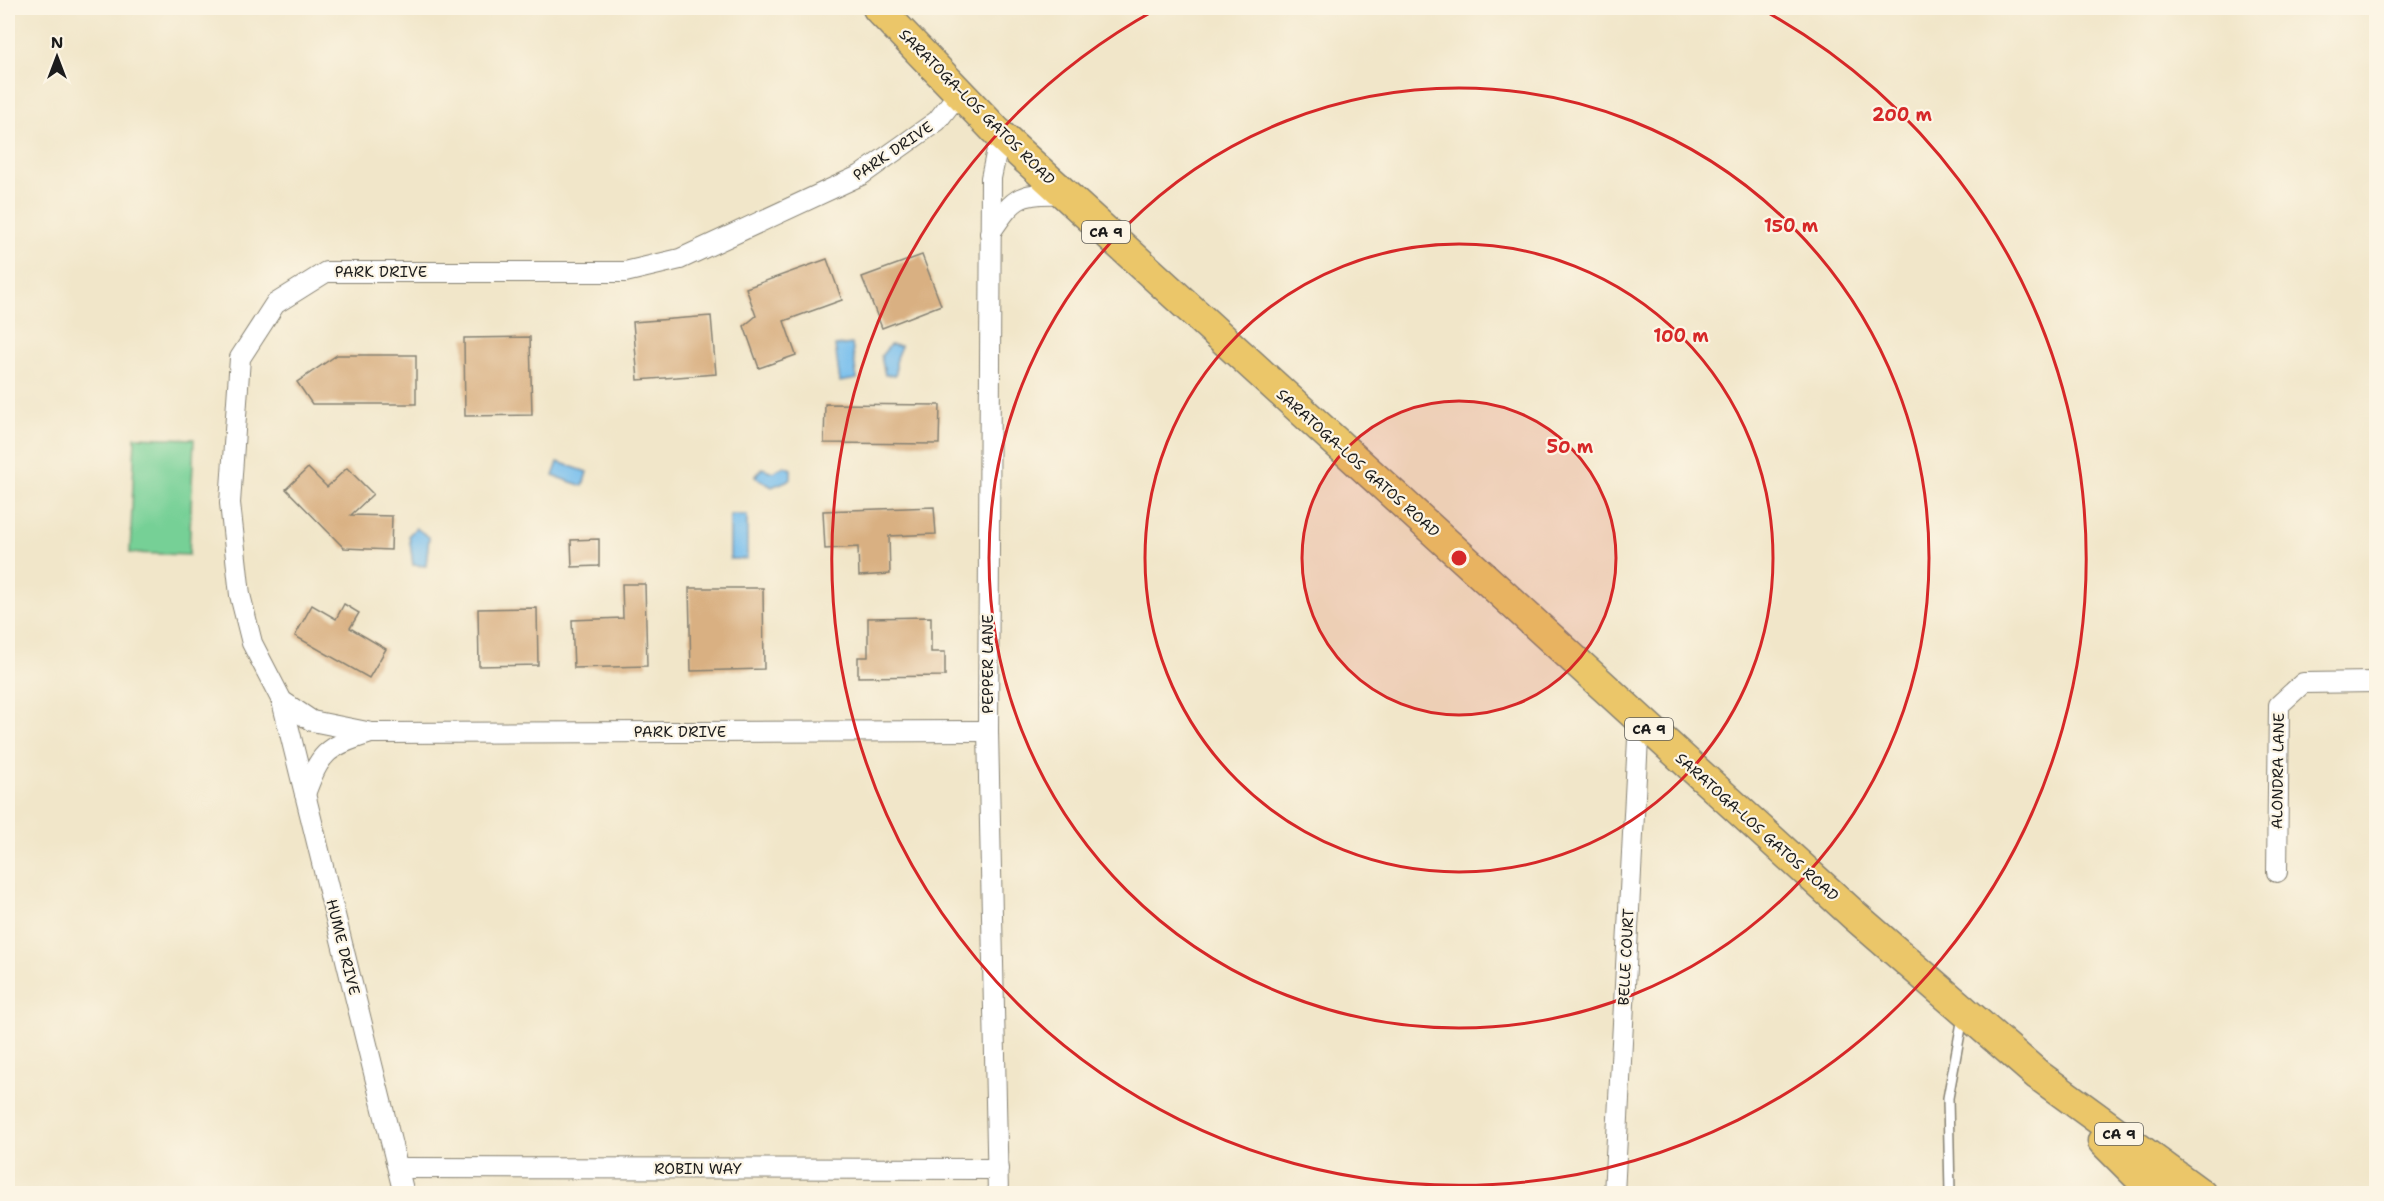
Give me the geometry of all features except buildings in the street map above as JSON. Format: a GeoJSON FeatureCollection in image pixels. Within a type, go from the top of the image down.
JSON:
{"type":"FeatureCollection","features":[{"type":"Feature","properties":{"kind":"main road","name":"SARATOGA-LOS GATOS ROAD"},"geometry":{"type":"LineString","coordinates":[[886,12],[1000,135],[1639,720],[1964,1012],[2038,1075],[2201,1194]]}},
{"type":"Feature","properties":{"kind":"main road","name":"SARATOGA-LOS GATOS ROAD"},"geometry":{"type":"LineString","coordinates":[[2038,1075],[2156,1194]]}},
{"type":"Feature","properties":{"kind":"street","name":"PARK DRIVE"},"geometry":{"type":"LineString","coordinates":[[959,93],[937,121],[861,175],[680,259],[624,272],[326,272],[275,304],[240,358],[230,503],[240,595],[250,634],[282,702],[312,721],[372,733],[988,731]]}},
{"type":"Feature","properties":{"kind":"street","name":"PEPPER LANE"},"geometry":{"type":"LineString","coordinates":[[998,1194],[988,731],[991,178],[1000,135]]}},
{"type":"Feature","properties":{"kind":"street"},"geometry":{"type":"LineString","coordinates":[[990,233],[1008,206],[1029,193],[1065,194]]}},
{"type":"Feature","properties":{"kind":"street","name":"ALONDRA LANE"},"geometry":{"type":"LineString","coordinates":[[2277,872],[2279,705],[2303,683],[2376,682]]}},
{"type":"Feature","properties":{"kind":"street","name":"HUME DRIVE"},"geometry":{"type":"LineString","coordinates":[[282,702],[404,1194]]}},
{"type":"Feature","properties":{"kind":"street","name":"BELLE COURT"},"geometry":{"type":"LineString","coordinates":[[1614,1194],[1639,720]]}},
{"type":"Feature","properties":{"kind":"street","name":"PARK DRIVE"},"geometry":{"type":"LineString","coordinates":[[305,794],[318,761],[342,742],[372,733]]}},
{"type":"Feature","properties":{"kind":"street","name":"ROBIN WAY"},"geometry":{"type":"LineString","coordinates":[[398,1168],[998,1169]]}},
{"type":"Feature","properties":{"kind":"lane"},"geometry":{"type":"LineString","coordinates":[[1950,1194],[1948,1098],[1964,1012]]}},
{"type":"Feature","properties":{"kind":"green space"},"geometry":{"type":"Polygon","coordinates":[[[135,437],[194,439],[189,555],[130,553],[135,437]]]}},
{"type":"Feature","properties":{"kind":"water"},"geometry":{"type":"Polygon","coordinates":[[[852,344],[857,379],[840,382],[835,346],[852,344]]]}},
{"type":"Feature","properties":{"kind":"water"},"geometry":{"type":"Polygon","coordinates":[[[890,345],[901,346],[896,358],[896,375],[885,375],[881,356],[890,345]]]}},
{"type":"Feature","properties":{"kind":"water"},"geometry":{"type":"Polygon","coordinates":[[[558,462],[587,472],[583,486],[553,476],[558,462]]]}},
{"type":"Feature","properties":{"kind":"water"},"geometry":{"type":"Polygon","coordinates":[[[784,466],[791,469],[791,479],[772,487],[755,477],[762,468],[773,472],[784,466]]]}},
{"type":"Feature","properties":{"kind":"water"},"geometry":{"type":"Polygon","coordinates":[[[730,515],[747,515],[747,559],[730,559],[730,515]]]}},
{"type":"Feature","properties":{"kind":"water"},"geometry":{"type":"Polygon","coordinates":[[[416,528],[429,537],[426,566],[413,565],[409,535],[416,528]]]}}]}
